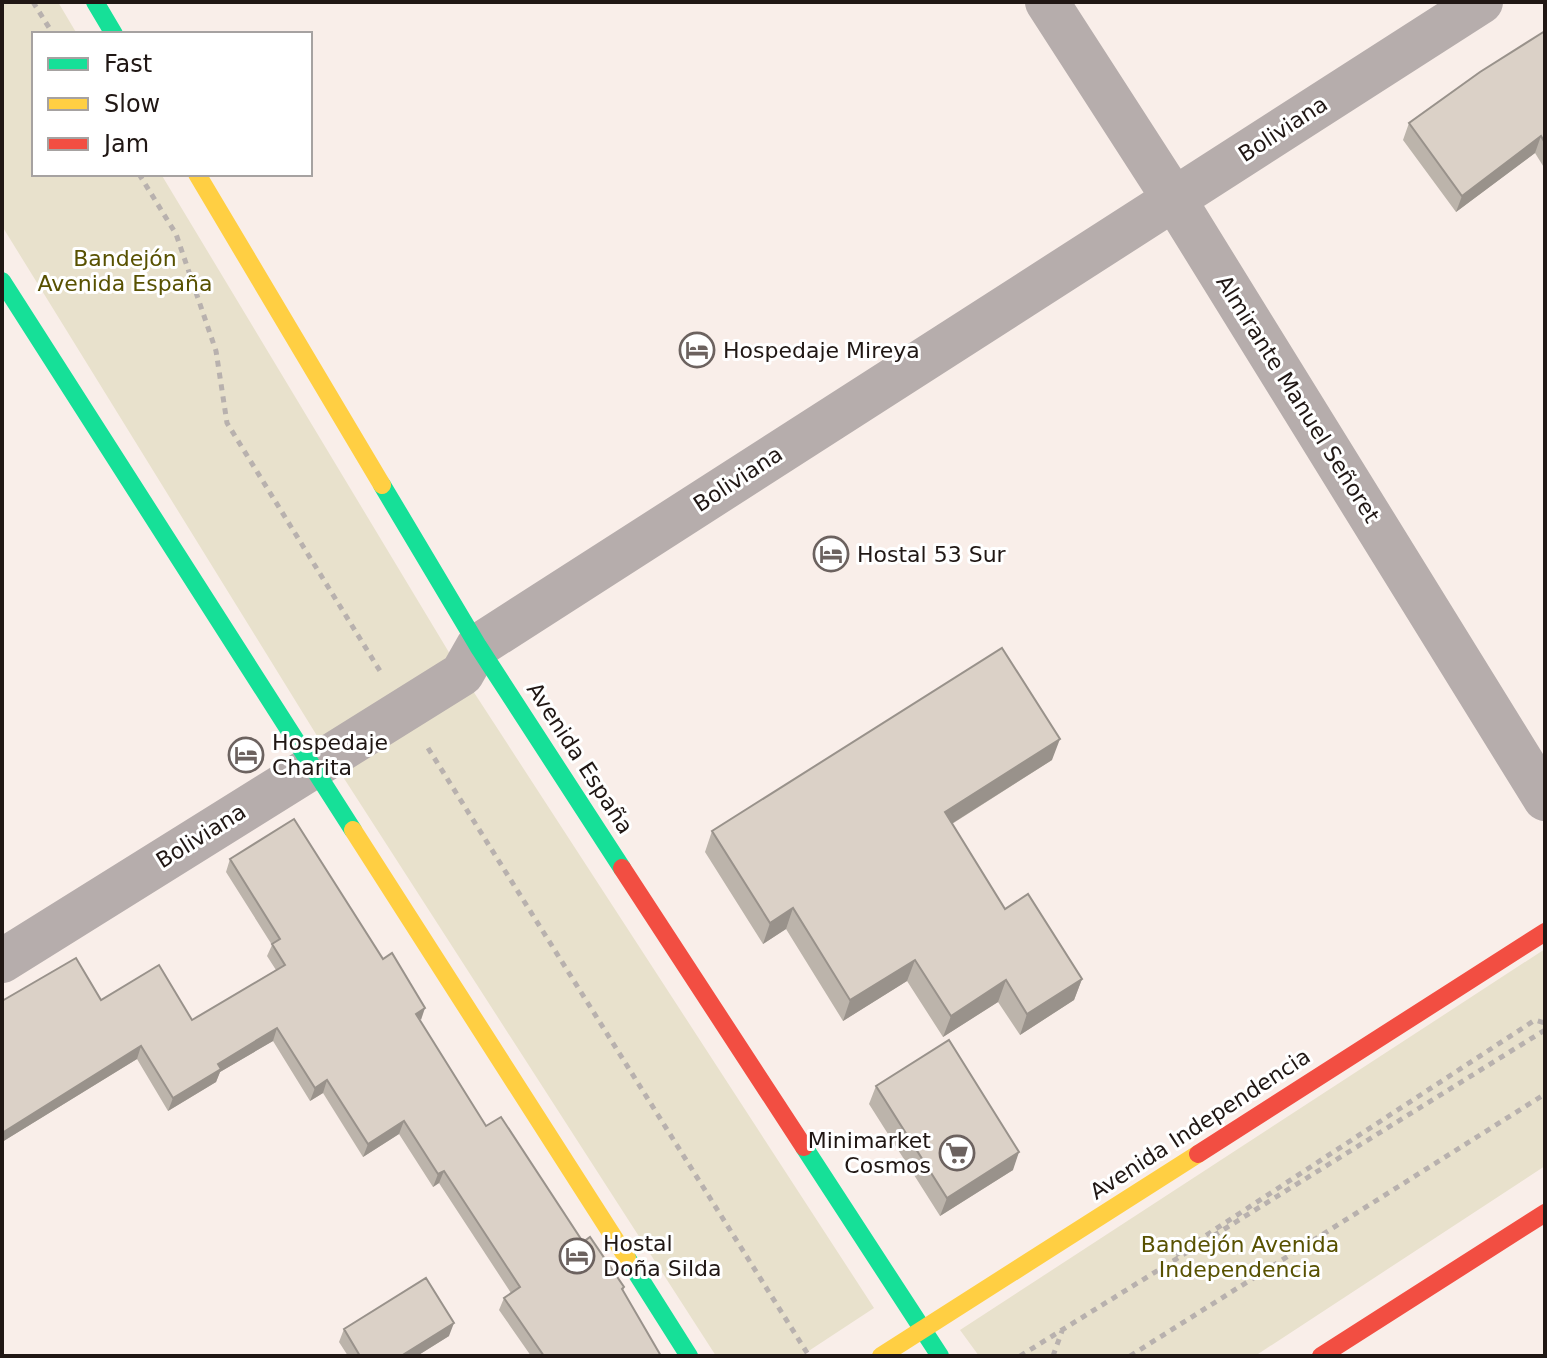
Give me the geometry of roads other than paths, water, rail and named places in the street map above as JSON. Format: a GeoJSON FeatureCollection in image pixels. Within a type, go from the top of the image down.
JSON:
{"type":"FeatureCollection","features":[{"type":"Feature","properties":{"kind":"main road"},"geometry":{"type":"LineString","coordinates":[[95,2],[113,32]]}},
{"type":"Feature","properties":{"kind":"main road","name":"Avenida España"},"geometry":{"type":"LineString","coordinates":[[198,176],[478,646],[940,1356]]}},
{"type":"Feature","properties":{"kind":"main road"},"geometry":{"type":"LineString","coordinates":[[2,281],[689,1356]]}},
{"type":"Feature","properties":{"kind":"main road","name":"Avenida Independencia"},"geometry":{"type":"LineString","coordinates":[[881,1356],[1545,932]]}},
{"type":"Feature","properties":{"kind":"main road"},"geometry":{"type":"LineString","coordinates":[[1321,1356],[1545,1213]]}},
{"type":"Feature","properties":{"kind":"street","name":"Almirante Manuel Señoret"},"geometry":{"type":"LineString","coordinates":[[1047,2],[1174,199],[1545,799]]}},
{"type":"Feature","properties":{"kind":"street","name":"Boliviana"},"geometry":{"type":"LineString","coordinates":[[2,961],[462,674],[478,646],[1481,2]]}},
{"type":"Feature","properties":{"kind":"place","name":"Hospedaje Mireya"},"geometry":{"type":"Point","coordinates":[697,350]}},
{"type":"Feature","properties":{"kind":"place","name":"Hostal 53 Sur"},"geometry":{"type":"Point","coordinates":[831,554]}},
{"type":"Feature","properties":{"kind":"place","name":"Hospedaje Charita"},"geometry":{"type":"Point","coordinates":[246,755]}},
{"type":"Feature","properties":{"kind":"place","name":"Minimarket Cosmos"},"geometry":{"type":"Point","coordinates":[957,1153]}},
{"type":"Feature","properties":{"kind":"place","name":"Hostal Doña Silda"},"geometry":{"type":"Point","coordinates":[577,1256]}},
{"type":"Feature","properties":{"kind":"park label","name":"Bandejón Avenida España"},"geometry":{"type":"Point","coordinates":[125,270]}},
{"type":"Feature","properties":{"kind":"park label","name":"Bandejón Avenida Independencia"},"geometry":{"type":"Point","coordinates":[1240,1256]}}]}
